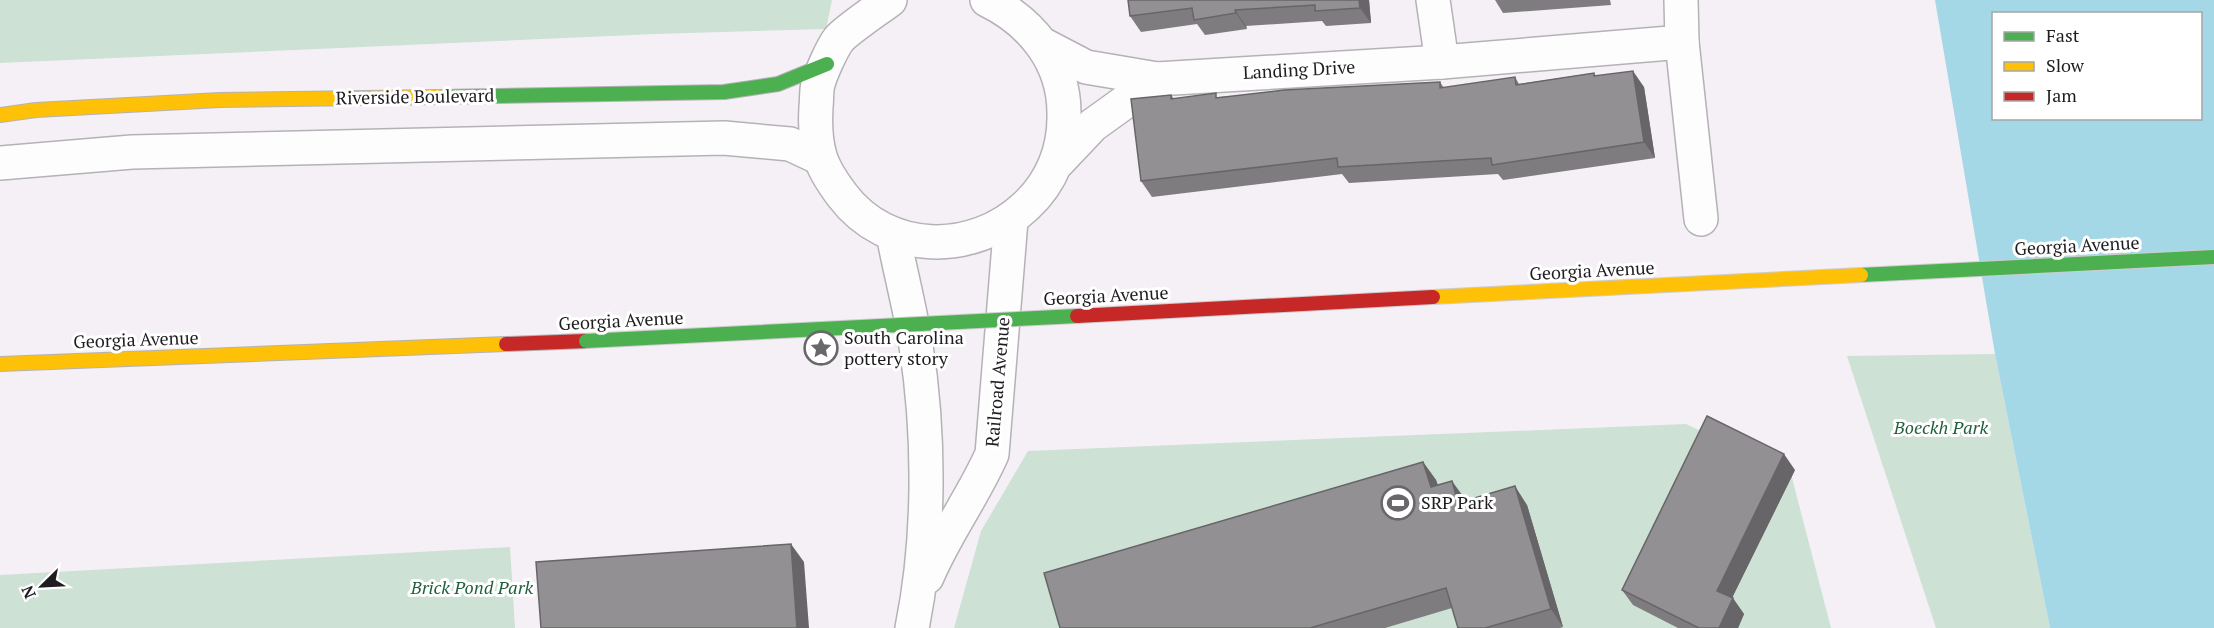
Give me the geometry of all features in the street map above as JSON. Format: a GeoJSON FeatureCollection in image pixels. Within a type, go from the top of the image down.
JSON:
{"type":"FeatureCollection","features":[{"type":"Feature","properties":{"kind":"main road","name":"Riverside Boulevard"},"geometry":{"type":"LineString","coordinates":[[0,115],[36,110],[220,100],[724,92],[778,84],[827,64]]}},
{"type":"Feature","properties":{"kind":"main road","name":"Georgia Avenue"},"geometry":{"type":"LineString","coordinates":[[0,364],[586,341],[2214,257]]}},
{"type":"Feature","properties":{"kind":"street"},"geometry":{"type":"LineString","coordinates":[[889,0],[840,39],[817,85],[815,132],[820,158],[831,182],[847,202],[868,220],[893,234],[919,242],[951,242],[982,235],[1011,220],[1039,194],[1056,164],[1065,132],[1064,99],[1056,70],[1042,44],[1024,23],[997,3]]}},
{"type":"Feature","properties":{"kind":"street"},"geometry":{"type":"LineString","coordinates":[[1433,0],[1442,62]]}},
{"type":"Feature","properties":{"kind":"street"},"geometry":{"type":"LineString","coordinates":[[1681,0],[1682,42],[1701,219]]}},
{"type":"Feature","properties":{"kind":"street","name":"Landing Drive"},"geometry":{"type":"LineString","coordinates":[[1042,44],[1086,67],[1157,79],[1442,62],[1682,42]]}},
{"type":"Feature","properties":{"kind":"street"},"geometry":{"type":"LineString","coordinates":[[1056,164],[1093,125],[1157,79]]}},
{"type":"Feature","properties":{"kind":"street"},"geometry":{"type":"LineString","coordinates":[[0,163],[132,152],[723,138],[790,144],[820,158]]}},
{"type":"Feature","properties":{"kind":"street","name":"Railroad Avenue"},"geometry":{"type":"LineString","coordinates":[[915,613],[940,547],[980,482],[993,454],[1011,220]]}},
{"type":"Feature","properties":{"kind":"street","name":"Railroad Avenue"},"geometry":{"type":"LineString","coordinates":[[893,234],[916,346],[924,427],[927,490],[915,613]]}},
{"type":"Feature","properties":{"kind":"green space"},"geometry":{"type":"Polygon","coordinates":[[[0,0],[832,0],[826,29],[655,34],[0,63],[0,0]]]}},
{"type":"Feature","properties":{"kind":"green space","name":"Boeckh Park"},"geometry":{"type":"Polygon","coordinates":[[[1995,354],[2050,628],[1936,628],[1847,356],[1995,354]]]}},
{"type":"Feature","properties":{"kind":"green space","name":"SRP Park"},"geometry":{"type":"Polygon","coordinates":[[[1686,424],[1791,474],[1831,628],[954,628],[981,531],[1028,451],[1686,424]]]}},
{"type":"Feature","properties":{"kind":"green space","name":"Brick Pond Park"},"geometry":{"type":"Polygon","coordinates":[[[510,547],[515,628],[0,628],[0,575],[510,547]]]}},
{"type":"Feature","properties":{"kind":"water"},"geometry":{"type":"Polygon","coordinates":[[[1935,0],[2214,0],[2214,628],[2050,628],[1995,354],[1935,0]]]}},
{"type":"Feature","properties":{"kind":"building"},"geometry":{"type":"Polygon","coordinates":[[[1128,0],[1359,0],[1360,8],[1315,11],[1315,5],[1235,10],[1236,13],[1194,20],[1192,8],[1130,16],[1128,0]]]}},
{"type":"Feature","properties":{"kind":"building"},"geometry":{"type":"Polygon","coordinates":[[[1633,71],[1644,142],[1492,165],[1491,158],[1338,167],[1337,158],[1141,181],[1131,99],[1171,95],[1171,99],[1216,93],[1216,98],[1284,90],[1440,82],[1440,88],[1515,77],[1516,85],[1594,73],[1594,76],[1633,71]]]}},
{"type":"Feature","properties":{"kind":"building"},"geometry":{"type":"Polygon","coordinates":[[[1707,416],[1784,454],[1717,591],[1733,598],[1719,628],[1699,628],[1622,590],[1707,416]]]}},
{"type":"Feature","properties":{"kind":"building"},"geometry":{"type":"Polygon","coordinates":[[[1423,462],[1431,487],[1452,481],[1458,503],[1515,486],[1551,609],[1485,628],[1458,628],[1446,588],[1310,628],[1060,628],[1044,573],[1423,462]]]}},
{"type":"Feature","properties":{"kind":"building"},"geometry":{"type":"Polygon","coordinates":[[[791,544],[797,628],[541,628],[536,562],[791,544]]]}},
{"type":"Feature","properties":{"kind":"traffic: fast"},"geometry":{"type":"LineString","coordinates":[[439,97],[724,92],[778,84],[827,64]]}},
{"type":"Feature","properties":{"kind":"traffic: fast"},"geometry":{"type":"LineString","coordinates":[[1861,275],[2214,257]]}},
{"type":"Feature","properties":{"kind":"traffic: fast"},"geometry":{"type":"LineString","coordinates":[[586,341],[1077,316]]}},
{"type":"Feature","properties":{"kind":"traffic: slow"},"geometry":{"type":"LineString","coordinates":[[0,115],[36,110],[220,100],[439,97]]}},
{"type":"Feature","properties":{"kind":"traffic: slow"},"geometry":{"type":"LineString","coordinates":[[1433,297],[1861,275]]}},
{"type":"Feature","properties":{"kind":"traffic: slow"},"geometry":{"type":"LineString","coordinates":[[0,364],[506,344]]}},
{"type":"Feature","properties":{"kind":"traffic: jam"},"geometry":{"type":"LineString","coordinates":[[1077,316],[1433,297]]}},
{"type":"Feature","properties":{"kind":"traffic: jam"},"geometry":{"type":"LineString","coordinates":[[506,344],[586,341]]}},
{"type":"Feature","properties":{"kind":"place","name":"South Carolina pottery story"},"geometry":{"type":"Point","coordinates":[821,348]}},
{"type":"Feature","properties":{"kind":"place","name":"SRP Park"},"geometry":{"type":"Point","coordinates":[1398,503]}}]}
